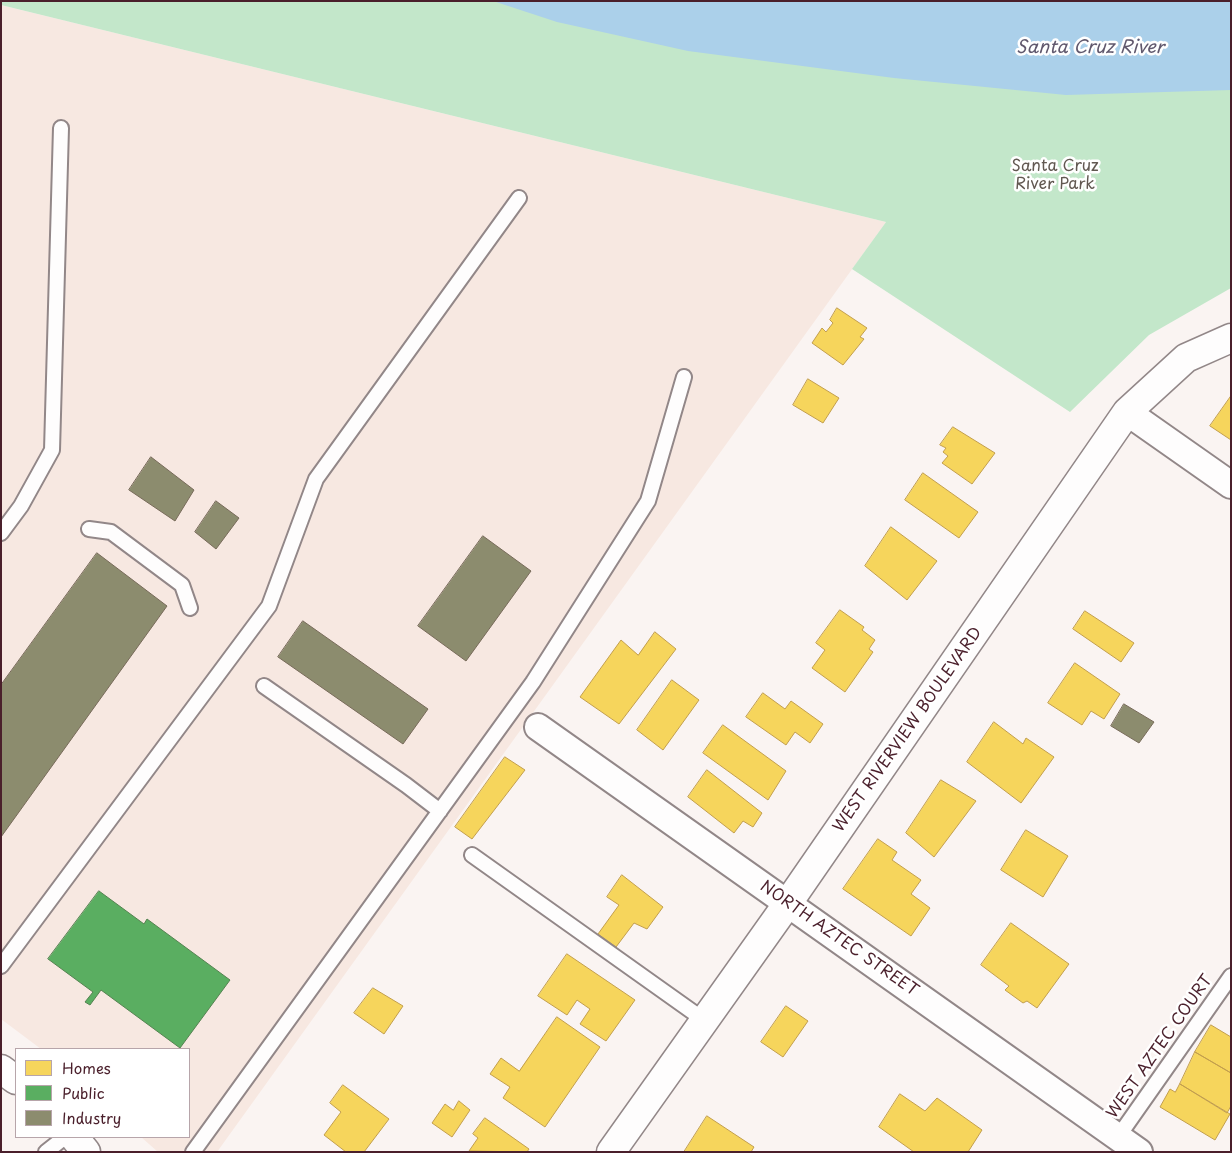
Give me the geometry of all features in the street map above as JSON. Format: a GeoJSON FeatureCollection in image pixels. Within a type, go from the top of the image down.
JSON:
{"type":"FeatureCollection","features":[{"type":"Feature","properties":{"kind":"street","name":"WEST RIVERVIEW BOULEVARD"},"geometry":{"type":"LineString","coordinates":[[611,1152],[788,903],[1127,412],[1186,358],[1231,338]]}},
{"type":"Feature","properties":{"kind":"street"},"geometry":{"type":"LineString","coordinates":[[1127,412],[1231,485]]}},
{"type":"Feature","properties":{"kind":"street","name":"NORTH AZTEC STREET"},"geometry":{"type":"LineString","coordinates":[[538,727],[1129,1144]]}},
{"type":"Feature","properties":{"kind":"street"},"geometry":{"type":"LineString","coordinates":[[1,1069],[15,1079]]}},
{"type":"Feature","properties":{"kind":"street"},"geometry":{"type":"LineString","coordinates":[[75,1138],[86,1152]]}},
{"type":"Feature","properties":{"kind":"lane"},"geometry":{"type":"LineString","coordinates":[[1,533],[21,506],[52,450],[61,128]]}},
{"type":"Feature","properties":{"kind":"lane"},"geometry":{"type":"LineString","coordinates":[[1,966],[269,606],[316,479],[519,198]]}},
{"type":"Feature","properties":{"kind":"lane"},"geometry":{"type":"LineString","coordinates":[[193,1152],[533,682],[648,501],[684,377]]}},
{"type":"Feature","properties":{"kind":"lane"},"geometry":{"type":"LineString","coordinates":[[89,529],[111,532],[182,585],[190,608]]}},
{"type":"Feature","properties":{"kind":"lane"},"geometry":{"type":"LineString","coordinates":[[264,686],[406,784],[440,811]]}},
{"type":"Feature","properties":{"kind":"lane"},"geometry":{"type":"LineString","coordinates":[[472,855],[704,1020]]}},
{"type":"Feature","properties":{"kind":"lane","name":"WEST AZTEC COURT"},"geometry":{"type":"LineString","coordinates":[[1129,1144],[1231,976]]}},
{"type":"Feature","properties":{"kind":"lane"},"geometry":{"type":"LineString","coordinates":[[46,1152],[63,1138]]}},
{"type":"Feature","properties":{"kind":"shaded area"},"geometry":{"type":"Polygon","coordinates":[[[1,5],[886,222],[217,1152],[158,1152],[142,1138],[190,1138],[190,1048],[40,1048],[1,1019],[1,5]]]}},
{"type":"Feature","properties":{"kind":"green space","name":"Santa Cruz River Park"},"geometry":{"type":"Polygon","coordinates":[[[1,1],[1231,1],[1231,288],[1149,335],[1070,412],[852,269],[886,222],[1,5],[1,1]]]}},
{"type":"Feature","properties":{"kind":"water","name":"Santa Cruz River"},"geometry":{"type":"Polygon","coordinates":[[[493,1],[1231,1],[1231,90],[1066,95],[894,78],[688,51],[557,22],[493,1]]]}},
{"type":"Feature","properties":{"kind":"building: Homes"},"geometry":{"type":"Polygon","coordinates":[[[837,308],[867,328],[860,337],[864,339],[843,365],[812,343],[822,328],[826,332],[833,323],[830,320],[837,308]]]}},
{"type":"Feature","properties":{"kind":"building: Homes"},"geometry":{"type":"Polygon","coordinates":[[[808,379],[839,398],[823,423],[793,405],[808,379]]]}},
{"type":"Feature","properties":{"kind":"building: Homes"},"geometry":{"type":"Polygon","coordinates":[[[1231,396],[1231,440],[1210,426],[1231,396]]]}},
{"type":"Feature","properties":{"kind":"building: Homes"},"geometry":{"type":"Polygon","coordinates":[[[953,427],[995,453],[972,484],[942,463],[948,456],[943,452],[946,448],[940,445],[953,427]]]}},
{"type":"Feature","properties":{"kind":"building: Homes"},"geometry":{"type":"Polygon","coordinates":[[[923,473],[978,512],[959,538],[905,500],[923,473]]]}},
{"type":"Feature","properties":{"kind":"building: Homes"},"geometry":{"type":"Polygon","coordinates":[[[891,527],[937,561],[907,600],[865,566],[891,527]]]}},
{"type":"Feature","properties":{"kind":"building: Homes"},"geometry":{"type":"Polygon","coordinates":[[[840,610],[864,627],[862,630],[875,640],[869,649],[873,652],[845,692],[812,668],[825,650],[816,643],[840,610]]]}},
{"type":"Feature","properties":{"kind":"building: Homes"},"geometry":{"type":"Polygon","coordinates":[[[1085,611],[1134,643],[1121,662],[1073,629],[1085,611]]]}},
{"type":"Feature","properties":{"kind":"building: Homes"},"geometry":{"type":"Polygon","coordinates":[[[655,632],[676,649],[619,724],[580,697],[621,640],[638,655],[655,632]]]}},
{"type":"Feature","properties":{"kind":"building: Homes"},"geometry":{"type":"Polygon","coordinates":[[[1075,663],[1120,694],[1104,719],[1091,711],[1082,725],[1048,703],[1075,663]]]}},
{"type":"Feature","properties":{"kind":"building: Homes"},"geometry":{"type":"Polygon","coordinates":[[[672,680],[699,700],[663,750],[637,730],[672,680]]]}},
{"type":"Feature","properties":{"kind":"building: Homes"},"geometry":{"type":"Polygon","coordinates":[[[763,693],[785,709],[791,701],[823,724],[810,743],[795,732],[786,745],[746,717],[763,693]]]}},
{"type":"Feature","properties":{"kind":"building: Homes"},"geometry":{"type":"Polygon","coordinates":[[[994,722],[1023,744],[1026,738],[1054,757],[1021,803],[967,762],[994,722]]]}},
{"type":"Feature","properties":{"kind":"building: Homes"},"geometry":{"type":"Polygon","coordinates":[[[723,725],[786,771],[768,800],[703,753],[723,725]]]}},
{"type":"Feature","properties":{"kind":"building: Homes"},"geometry":{"type":"Polygon","coordinates":[[[505,757],[525,770],[472,839],[455,827],[505,757]]]}},
{"type":"Feature","properties":{"kind":"building: Homes"},"geometry":{"type":"Polygon","coordinates":[[[707,770],[762,813],[753,827],[743,821],[734,833],[688,797],[707,770]]]}},
{"type":"Feature","properties":{"kind":"building: Homes"},"geometry":{"type":"Polygon","coordinates":[[[941,780],[976,801],[934,857],[906,833],[941,780]]]}},
{"type":"Feature","properties":{"kind":"building: Homes"},"geometry":{"type":"Polygon","coordinates":[[[1026,830],[1068,856],[1043,897],[1001,870],[1026,830]]]}},
{"type":"Feature","properties":{"kind":"building: Homes"},"geometry":{"type":"Polygon","coordinates":[[[878,839],[897,852],[892,860],[921,880],[911,894],[930,908],[911,936],[843,889],[878,839]]]}},
{"type":"Feature","properties":{"kind":"building: Homes"},"geometry":{"type":"Polygon","coordinates":[[[622,875],[663,907],[647,929],[634,923],[616,947],[598,934],[619,905],[607,897],[622,875]]]}},
{"type":"Feature","properties":{"kind":"building: Homes"},"geometry":{"type":"Polygon","coordinates":[[[1011,923],[1069,964],[1037,1008],[1027,1001],[1023,1003],[1005,990],[1009,986],[981,965],[1011,923]]]}},
{"type":"Feature","properties":{"kind":"building: Homes"},"geometry":{"type":"Polygon","coordinates":[[[567,954],[635,1000],[606,1041],[580,1024],[590,1009],[577,1000],[567,1015],[538,996],[567,954]]]}},
{"type":"Feature","properties":{"kind":"building: Homes"},"geometry":{"type":"Polygon","coordinates":[[[373,988],[403,1006],[384,1034],[354,1013],[373,988]]]}},
{"type":"Feature","properties":{"kind":"building: Homes"},"geometry":{"type":"Polygon","coordinates":[[[786,1006],[808,1021],[783,1057],[761,1042],[786,1006]]]}},
{"type":"Feature","properties":{"kind":"building: Homes"},"geometry":{"type":"Polygon","coordinates":[[[557,1017],[600,1047],[545,1127],[503,1098],[510,1087],[490,1074],[501,1058],[519,1071],[557,1017]]]}},
{"type":"Feature","properties":{"kind":"building: Homes"},"geometry":{"type":"Polygon","coordinates":[[[1211,1025],[1231,1037],[1231,1073],[1195,1052],[1211,1025]]]}},
{"type":"Feature","properties":{"kind":"building: Homes"},"geometry":{"type":"Polygon","coordinates":[[[1195,1052],[1231,1073],[1231,1106],[1227,1113],[1180,1084],[1195,1052]]]}},
{"type":"Feature","properties":{"kind":"building: Homes"},"geometry":{"type":"Polygon","coordinates":[[[1180,1084],[1230,1114],[1215,1140],[1160,1107],[1170,1089],[1175,1092],[1180,1084]]]}},
{"type":"Feature","properties":{"kind":"building: Homes"},"geometry":{"type":"Polygon","coordinates":[[[343,1085],[389,1119],[364,1152],[346,1152],[324,1135],[341,1112],[330,1103],[343,1085]]]}},
{"type":"Feature","properties":{"kind":"building: Homes"},"geometry":{"type":"Polygon","coordinates":[[[900,1094],[925,1111],[937,1098],[982,1130],[968,1152],[914,1152],[879,1127],[900,1094]]]}},
{"type":"Feature","properties":{"kind":"building: Homes"},"geometry":{"type":"Polygon","coordinates":[[[459,1101],[470,1110],[452,1137],[432,1123],[445,1104],[453,1110],[459,1101]]]}},
{"type":"Feature","properties":{"kind":"building: Homes"},"geometry":{"type":"Polygon","coordinates":[[[707,1116],[754,1147],[751,1152],[684,1152],[707,1116]]]}},
{"type":"Feature","properties":{"kind":"building: Homes"},"geometry":{"type":"Polygon","coordinates":[[[485,1118],[529,1149],[527,1152],[469,1151],[478,1138],[473,1134],[485,1118]]]}},
{"type":"Feature","properties":{"kind":"building: Public"},"geometry":{"type":"Polygon","coordinates":[[[99,891],[144,924],[147,919],[230,980],[180,1048],[101,990],[90,1005],[85,1002],[93,992],[48,959],[99,891]]]}},
{"type":"Feature","properties":{"kind":"building: Industry"},"geometry":{"type":"Polygon","coordinates":[[[151,457],[194,490],[175,521],[129,490],[151,457]]]}},
{"type":"Feature","properties":{"kind":"building: Industry"},"geometry":{"type":"Polygon","coordinates":[[[216,501],[239,518],[216,549],[195,532],[216,501]]]}},
{"type":"Feature","properties":{"kind":"building: Industry"},"geometry":{"type":"Polygon","coordinates":[[[483,536],[531,571],[466,661],[418,626],[483,536]]]}},
{"type":"Feature","properties":{"kind":"building: Industry"},"geometry":{"type":"Polygon","coordinates":[[[97,553],[167,606],[1,837],[1,685],[97,553]]]}},
{"type":"Feature","properties":{"kind":"building: Industry"},"geometry":{"type":"Polygon","coordinates":[[[303,621],[428,709],[403,744],[278,657],[303,621]]]}},
{"type":"Feature","properties":{"kind":"building: Industry"},"geometry":{"type":"Polygon","coordinates":[[[1124,704],[1154,722],[1139,743],[1111,726],[1124,704]]]}}]}
